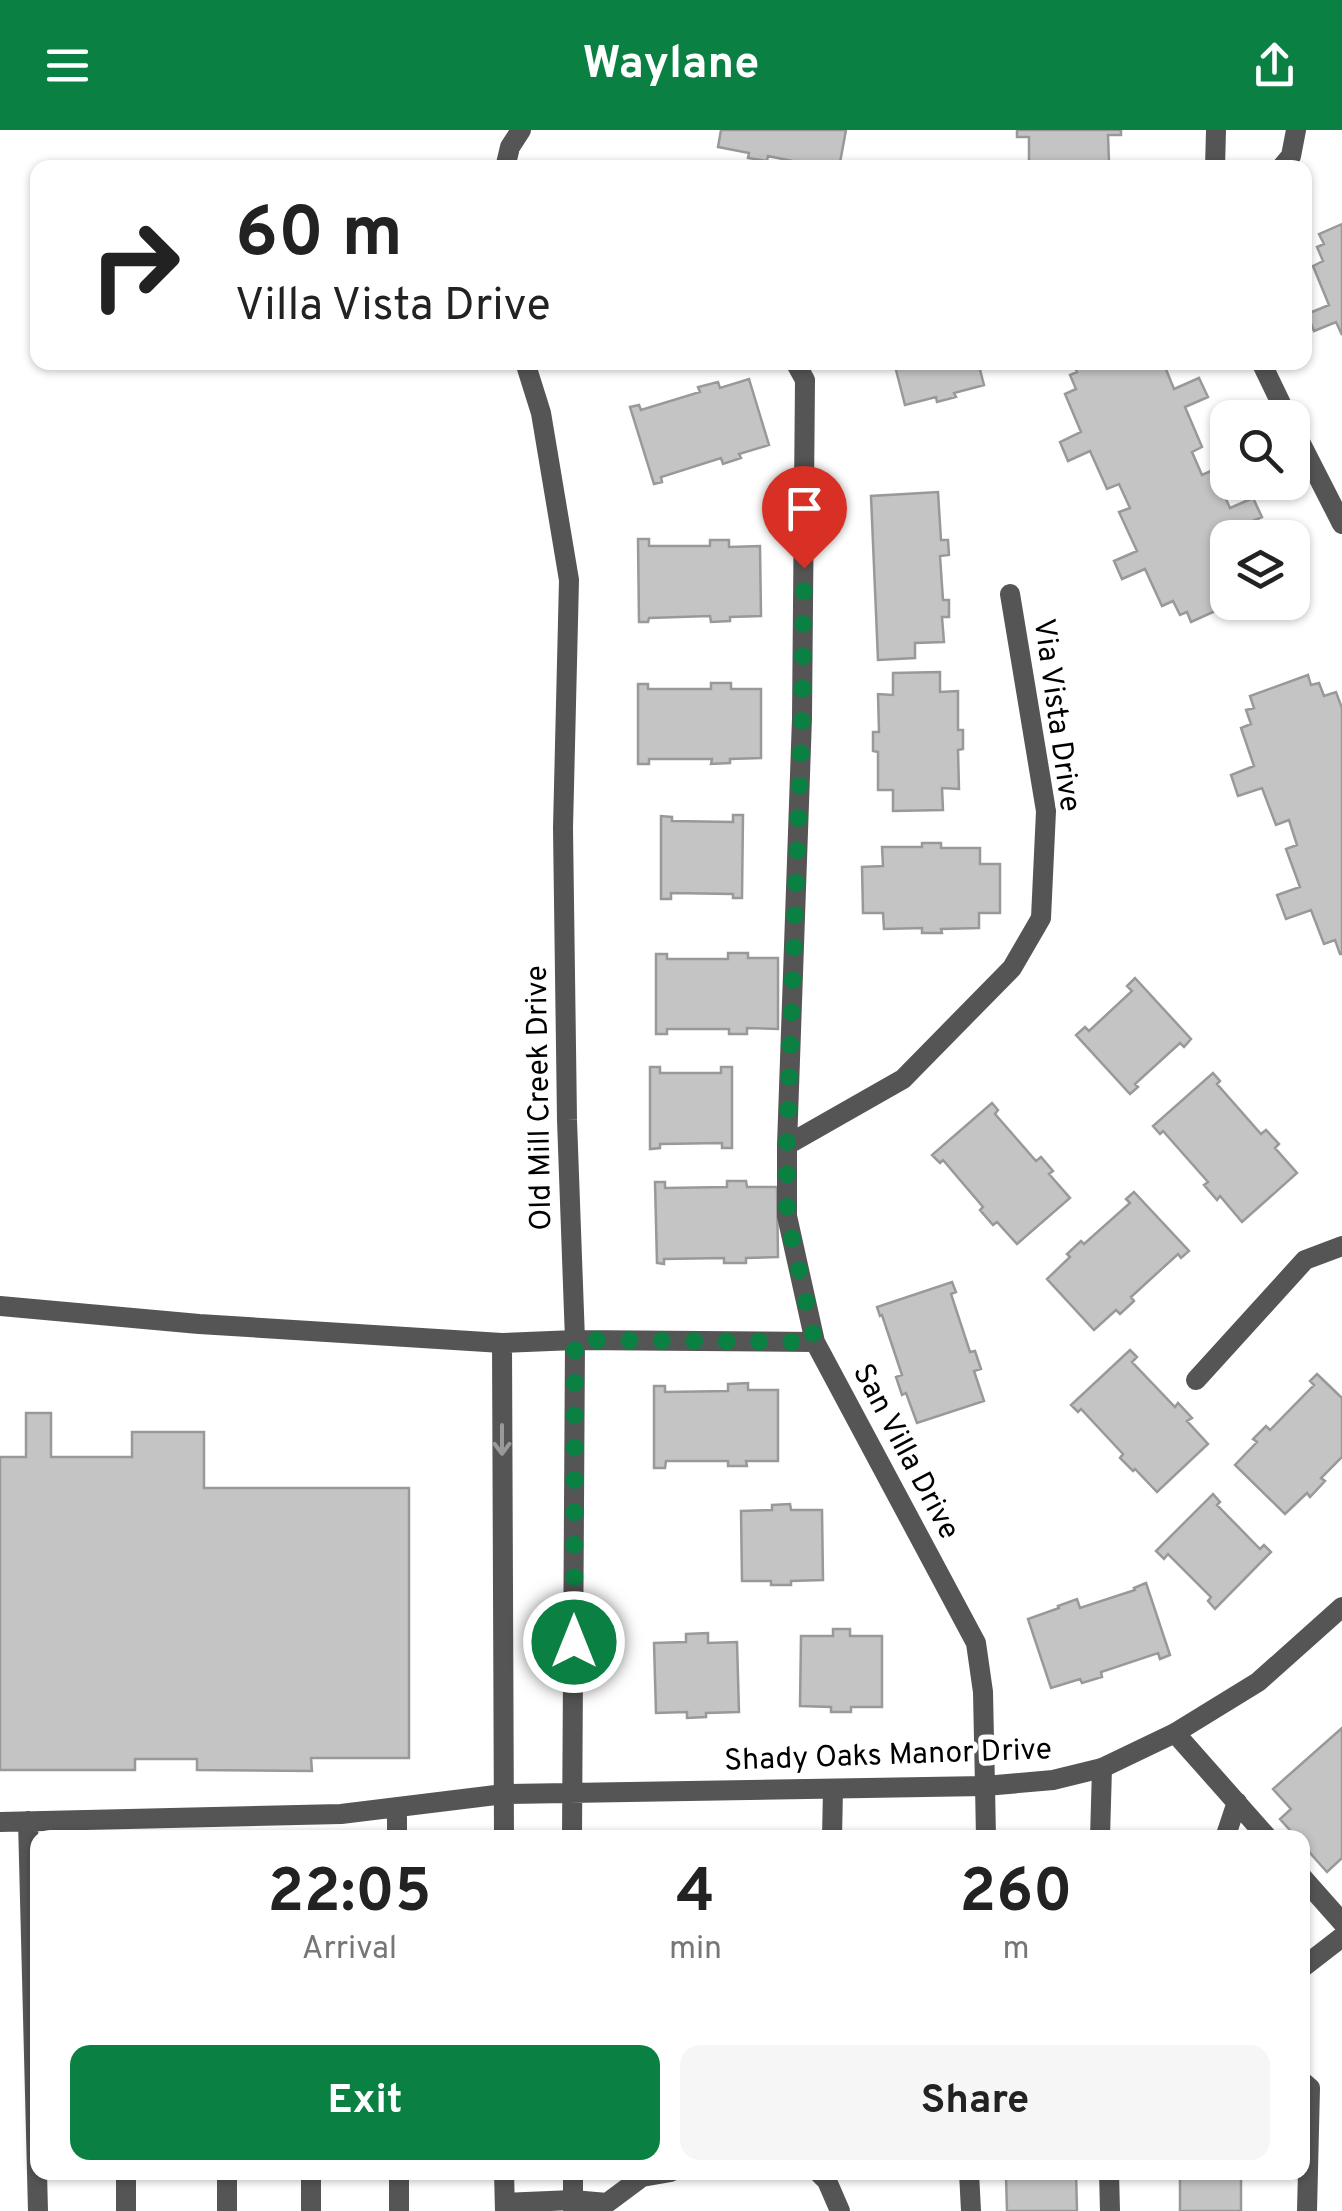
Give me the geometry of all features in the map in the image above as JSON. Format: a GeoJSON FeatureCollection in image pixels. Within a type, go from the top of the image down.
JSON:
{"type":"FeatureCollection","features":[{"type":"Feature","properties":{"kind":"street"},"geometry":{"type":"LineString","coordinates":[[507,160],[510,146],[521,130]]}},
{"type":"Feature","properties":{"kind":"street"},"geometry":{"type":"LineString","coordinates":[[1215,160],[1216,130]]}},
{"type":"Feature","properties":{"kind":"street"},"geometry":{"type":"LineString","coordinates":[[1288,160],[1296,130]]}},
{"type":"Feature","properties":{"kind":"street","name":"Old Mill Creek Drive"},"geometry":{"type":"LineString","coordinates":[[528,370],[541,412],[569,580],[563,828],[575,1340],[572,1830]]}},
{"type":"Feature","properties":{"kind":"street","name":"San Villa Drive"},"geometry":{"type":"LineString","coordinates":[[800,370],[806,380],[802,698],[787,1216],[815,1342],[976,1643],[984,1692],[986,1830]]}},
{"type":"Feature","properties":{"kind":"street"},"geometry":{"type":"LineString","coordinates":[[1266,370],[1280,400]]}},
{"type":"Feature","properties":{"kind":"street"},"geometry":{"type":"LineString","coordinates":[[1310,461],[1342,524]]}},
{"type":"Feature","properties":{"kind":"street","name":"Via Vista Drive"},"geometry":{"type":"LineString","coordinates":[[787,1145],[903,1078],[1012,968],[1041,918],[1046,811],[1010,594]]}},
{"type":"Feature","properties":{"kind":"street"},"geometry":{"type":"LineString","coordinates":[[1196,1380],[1305,1260],[1342,1246]]}},
{"type":"Feature","properties":{"kind":"street"},"geometry":{"type":"LineString","coordinates":[[0,1306],[199,1324],[502,1343],[815,1342]]}},
{"type":"Feature","properties":{"kind":"street"},"geometry":{"type":"LineString","coordinates":[[502,1343],[504,1830]]}},
{"type":"Feature","properties":{"kind":"street","name":"Shady Oaks Manor Drive"},"geometry":{"type":"LineString","coordinates":[[0,1822],[220,1827],[504,1794],[986,1786],[1053,1780],[1102,1768],[1175,1733],[1258,1682],[1342,1607]]}},
{"type":"Feature","properties":{"kind":"street"},"geometry":{"type":"LineString","coordinates":[[1175,1733],[1261,1830]]}},
{"type":"Feature","properties":{"kind":"street"},"geometry":{"type":"LineString","coordinates":[[1100,1830],[1102,1768]]}},
{"type":"Feature","properties":{"kind":"street"},"geometry":{"type":"LineString","coordinates":[[832,1830],[833,1789]]}},
{"type":"Feature","properties":{"kind":"street"},"geometry":{"type":"LineString","coordinates":[[1227,1830],[1236,1802]]}},
{"type":"Feature","properties":{"kind":"street"},"geometry":{"type":"LineString","coordinates":[[397,1807],[397,1830]]}},
{"type":"Feature","properties":{"kind":"street"},"geometry":{"type":"LineString","coordinates":[[313,1814],[313,1830]]}},
{"type":"Feature","properties":{"kind":"street"},"geometry":{"type":"LineString","coordinates":[[28,1821],[30,1899]]}},
{"type":"Feature","properties":{"kind":"street"},"geometry":{"type":"LineString","coordinates":[[1310,1886],[1342,1922]]}},
{"type":"Feature","properties":{"kind":"street"},"geometry":{"type":"LineString","coordinates":[[1310,1962],[1342,1937]]}},
{"type":"Feature","properties":{"kind":"street"},"geometry":{"type":"LineString","coordinates":[[37,2180],[38,2211]]}},
{"type":"Feature","properties":{"kind":"street"},"geometry":{"type":"LineString","coordinates":[[126,2180],[126,2211]]}},
{"type":"Feature","properties":{"kind":"street"},"geometry":{"type":"LineString","coordinates":[[227,2180],[228,2211]]}},
{"type":"Feature","properties":{"kind":"street"},"geometry":{"type":"LineString","coordinates":[[311,2180],[311,2211]]}},
{"type":"Feature","properties":{"kind":"street"},"geometry":{"type":"LineString","coordinates":[[399,2180],[400,2211]]}},
{"type":"Feature","properties":{"kind":"street"},"geometry":{"type":"LineString","coordinates":[[504,2180],[505,2207],[611,2207],[639,2180]]}},
{"type":"Feature","properties":{"kind":"street"},"geometry":{"type":"LineString","coordinates":[[573,2180],[573,2206]]}},
{"type":"Feature","properties":{"kind":"street"},"geometry":{"type":"LineString","coordinates":[[826,2180],[840,2211]]}},
{"type":"Feature","properties":{"kind":"street"},"geometry":{"type":"LineString","coordinates":[[969,2180],[971,2211]]}},
{"type":"Feature","properties":{"kind":"street"},"geometry":{"type":"LineString","coordinates":[[1109,2180],[1110,2211]]}},
{"type":"Feature","properties":{"kind":"street"},"geometry":{"type":"LineString","coordinates":[[1307,2211],[1308,2180]]}},
{"type":"Feature","properties":{"kind":"building"},"geometry":{"type":"Polygon","coordinates":[[[721,130],[846,130],[840,160],[768,156],[767,160],[761,160],[748,158],[749,153],[718,147],[721,130]]]}},
{"type":"Feature","properties":{"kind":"building"},"geometry":{"type":"Polygon","coordinates":[[[1017,130],[1121,130],[1121,135],[1108,135],[1109,160],[1029,160],[1029,137],[1017,137],[1017,130]]]}},
{"type":"Feature","properties":{"kind":"building"},"geometry":{"type":"Polygon","coordinates":[[[1342,224],[1342,335],[1336,322],[1314,331],[1312,326],[1312,312],[1329,305],[1313,266],[1323,261],[1317,247],[1324,244],[1319,234],[1342,224]]]}},
{"type":"Feature","properties":{"kind":"building"},"geometry":{"type":"Polygon","coordinates":[[[896,370],[980,370],[984,385],[937,402],[936,397],[905,405],[896,370]]]}},
{"type":"Feature","properties":{"kind":"building"},"geometry":{"type":"Polygon","coordinates":[[[1076,370],[1166,370],[1174,389],[1199,378],[1208,397],[1185,407],[1202,447],[1192,452],[1202,475],[1210,471],[1210,500],[1226,500],[1230,508],[1254,500],[1262,517],[1210,520],[1210,613],[1191,622],[1187,612],[1180,615],[1173,601],[1162,606],[1145,569],[1122,579],[1114,561],[1137,551],[1119,512],[1130,508],[1119,484],[1107,489],[1090,451],[1068,461],[1060,442],[1081,432],[1065,394],[1076,389],[1070,375],[1076,370]]]}},
{"type":"Feature","properties":{"kind":"building"},"geometry":{"type":"Polygon","coordinates":[[[749,379],[769,445],[739,454],[741,458],[723,464],[721,458],[661,477],[662,482],[654,484],[630,407],[639,405],[641,410],[700,392],[698,387],[718,382],[720,388],[749,379]]]}},
{"type":"Feature","properties":{"kind":"building"},"geometry":{"type":"Polygon","coordinates":[[[938,492],[941,540],[948,540],[949,555],[940,556],[943,600],[949,600],[949,617],[942,617],[944,642],[915,643],[915,658],[878,660],[871,496],[938,492]]]}},
{"type":"Feature","properties":{"kind":"building"},"geometry":{"type":"Polygon","coordinates":[[[638,539],[649,539],[649,546],[710,546],[710,540],[729,540],[729,547],[760,546],[761,616],[711,622],[710,616],[649,618],[648,622],[639,622],[638,539]]]}},
{"type":"Feature","properties":{"kind":"building"},"geometry":{"type":"Polygon","coordinates":[[[940,672],[940,692],[958,691],[958,730],[963,730],[963,749],[958,750],[959,789],[942,788],[943,810],[893,811],[893,790],[878,790],[878,752],[873,751],[873,732],[879,732],[878,694],[893,695],[893,673],[940,672]]]}},
{"type":"Feature","properties":{"kind":"building"},"geometry":{"type":"Polygon","coordinates":[[[1308,675],[1311,685],[1319,683],[1324,696],[1336,692],[1342,708],[1342,954],[1335,940],[1324,944],[1311,910],[1286,919],[1277,895],[1300,887],[1286,849],[1297,845],[1289,820],[1276,825],[1262,788],[1238,796],[1231,775],[1254,766],[1241,728],[1251,724],[1246,710],[1254,708],[1250,696],[1308,675]]]}},
{"type":"Feature","properties":{"kind":"building"},"geometry":{"type":"Polygon","coordinates":[[[711,683],[731,683],[731,689],[761,689],[761,758],[711,764],[712,759],[649,759],[649,764],[638,764],[638,684],[648,684],[648,689],[711,689],[711,683]]]}},
{"type":"Feature","properties":{"kind":"building"},"geometry":{"type":"Polygon","coordinates":[[[733,815],[743,815],[742,898],[733,898],[733,894],[671,893],[671,899],[661,899],[661,816],[672,817],[672,821],[733,822],[733,815]]]}},
{"type":"Feature","properties":{"kind":"building"},"geometry":{"type":"Polygon","coordinates":[[[922,843],[941,843],[941,848],[980,848],[980,864],[1000,864],[1000,913],[979,913],[979,928],[922,933],[922,928],[884,929],[883,913],[863,913],[862,867],[883,866],[882,847],[922,847],[922,843]]]}},
{"type":"Feature","properties":{"kind":"building"},"geometry":{"type":"Polygon","coordinates":[[[728,953],[778,958],[778,1029],[747,1028],[747,1034],[729,1034],[729,1029],[667,1029],[667,1034],[656,1034],[656,954],[667,954],[667,959],[728,959],[728,953]]]}},
{"type":"Feature","properties":{"kind":"building"},"geometry":{"type":"Polygon","coordinates":[[[1135,978],[1191,1039],[1184,1047],[1180,1043],[1135,1084],[1138,1087],[1130,1094],[1076,1035],[1085,1027],[1089,1031],[1132,991],[1127,986],[1135,978]]]}},
{"type":"Feature","properties":{"kind":"building"},"geometry":{"type":"Polygon","coordinates":[[[650,1067],[660,1067],[660,1073],[721,1073],[721,1067],[732,1067],[732,1148],[722,1148],[722,1143],[660,1144],[660,1148],[650,1149],[650,1067]]]}},
{"type":"Feature","properties":{"kind":"building"},"geometry":{"type":"Polygon","coordinates":[[[1213,1073],[1220,1081],[1217,1084],[1261,1134],[1266,1130],[1279,1144],[1275,1148],[1297,1173],[1242,1222],[1220,1196],[1217,1200],[1204,1185],[1208,1182],[1163,1131],[1160,1134],[1153,1126],[1213,1073]]]}},
{"type":"Feature","properties":{"kind":"building"},"geometry":{"type":"Polygon","coordinates":[[[992,1103],[998,1110],[995,1114],[1036,1161],[1041,1157],[1053,1171],[1049,1174],[1070,1198],[1017,1244],[997,1222],[993,1225],[980,1210],[983,1207],[943,1160],[940,1163],[932,1155],[992,1103]]]}},
{"type":"Feature","properties":{"kind":"building"},"geometry":{"type":"Polygon","coordinates":[[[727,1181],[746,1181],[747,1187],[777,1187],[778,1257],[746,1258],[746,1263],[724,1263],[724,1258],[664,1259],[664,1264],[657,1263],[655,1182],[665,1182],[665,1188],[727,1187],[727,1181]]]}},
{"type":"Feature","properties":{"kind":"building"},"geometry":{"type":"Polygon","coordinates":[[[1134,1192],[1189,1251],[1181,1258],[1178,1254],[1131,1297],[1134,1301],[1120,1314],[1116,1310],[1094,1330],[1047,1279],[1081,1241],[1084,1244],[1130,1203],[1126,1199],[1134,1192]]]}},
{"type":"Feature","properties":{"kind":"building"},"geometry":{"type":"Polygon","coordinates":[[[952,1282],[956,1292],[951,1294],[970,1352],[975,1351],[981,1369],[974,1371],[984,1401],[917,1423],[906,1393],[902,1395],[896,1377],[902,1375],[877,1307],[952,1282]]]}},
{"type":"Feature","properties":{"kind":"building"},"geometry":{"type":"Polygon","coordinates":[[[1130,1350],[1137,1357],[1132,1362],[1175,1407],[1178,1403],[1192,1418],[1187,1421],[1208,1444],[1157,1492],[1120,1458],[1123,1454],[1081,1409],[1078,1412],[1071,1405],[1130,1350]]]}},
{"type":"Feature","properties":{"kind":"building"},"geometry":{"type":"Polygon","coordinates":[[[1317,1374],[1342,1398],[1342,1457],[1321,1478],[1325,1481],[1310,1497],[1307,1493],[1285,1514],[1235,1465],[1257,1442],[1253,1439],[1266,1426],[1270,1430],[1314,1385],[1310,1381],[1317,1374]]]}},
{"type":"Feature","properties":{"kind":"building"},"geometry":{"type":"Polygon","coordinates":[[[748,1383],[748,1390],[778,1390],[778,1461],[746,1461],[747,1466],[728,1466],[728,1461],[666,1461],[665,1468],[654,1468],[654,1386],[665,1386],[665,1392],[728,1391],[728,1384],[748,1383]]]}},
{"type":"Feature","properties":{"kind":"building"},"geometry":{"type":"Polygon","coordinates":[[[26,1413],[51,1413],[51,1457],[132,1457],[132,1432],[204,1432],[204,1488],[409,1488],[409,1758],[311,1758],[312,1771],[197,1770],[197,1759],[135,1759],[135,1770],[0,1770],[0,1457],[26,1457],[26,1413]]]}},
{"type":"Feature","properties":{"kind":"building"},"geometry":{"type":"Polygon","coordinates":[[[1213,1494],[1220,1502],[1217,1505],[1260,1549],[1264,1545],[1271,1552],[1215,1609],[1208,1601],[1211,1597],[1168,1554],[1164,1559],[1156,1551],[1213,1494]]]}},
{"type":"Feature","properties":{"kind":"building"},"geometry":{"type":"Polygon","coordinates":[[[790,1504],[791,1510],[822,1510],[823,1580],[791,1581],[791,1585],[742,1581],[741,1511],[772,1510],[772,1505],[790,1504]]]}},
{"type":"Feature","properties":{"kind":"building"},"geometry":{"type":"Polygon","coordinates":[[[1146,1583],[1170,1655],[1160,1659],[1158,1653],[1101,1672],[1102,1677],[1051,1688],[1028,1619],[1077,1599],[1080,1608],[1146,1583]]]}},
{"type":"Feature","properties":{"kind":"building"},"geometry":{"type":"Polygon","coordinates":[[[833,1629],[850,1629],[850,1636],[882,1636],[882,1707],[851,1707],[851,1712],[831,1712],[831,1707],[800,1706],[801,1636],[833,1636],[833,1629]]]}},
{"type":"Feature","properties":{"kind":"building"},"geometry":{"type":"Polygon","coordinates":[[[708,1633],[708,1643],[737,1642],[739,1712],[687,1718],[687,1712],[656,1713],[654,1643],[686,1642],[686,1634],[708,1633]]]}},
{"type":"Feature","properties":{"kind":"building"},"geometry":{"type":"Polygon","coordinates":[[[1342,1728],[1342,1858],[1327,1872],[1310,1853],[1310,1830],[1290,1830],[1280,1819],[1291,1809],[1273,1789],[1342,1728]]]}},
{"type":"Feature","properties":{"kind":"building"},"geometry":{"type":"Polygon","coordinates":[[[1006,2180],[1076,2180],[1077,2211],[1007,2211],[1006,2180]]]}},
{"type":"Feature","properties":{"kind":"building"},"geometry":{"type":"Polygon","coordinates":[[[1180,2180],[1241,2180],[1241,2211],[1180,2211],[1180,2180]]]}},
{"type":"Feature","properties":{"kind":"route"},"geometry":{"type":"LineString","coordinates":[[574,1642],[575,1340],[815,1342],[787,1216],[804,568]]}}]}
